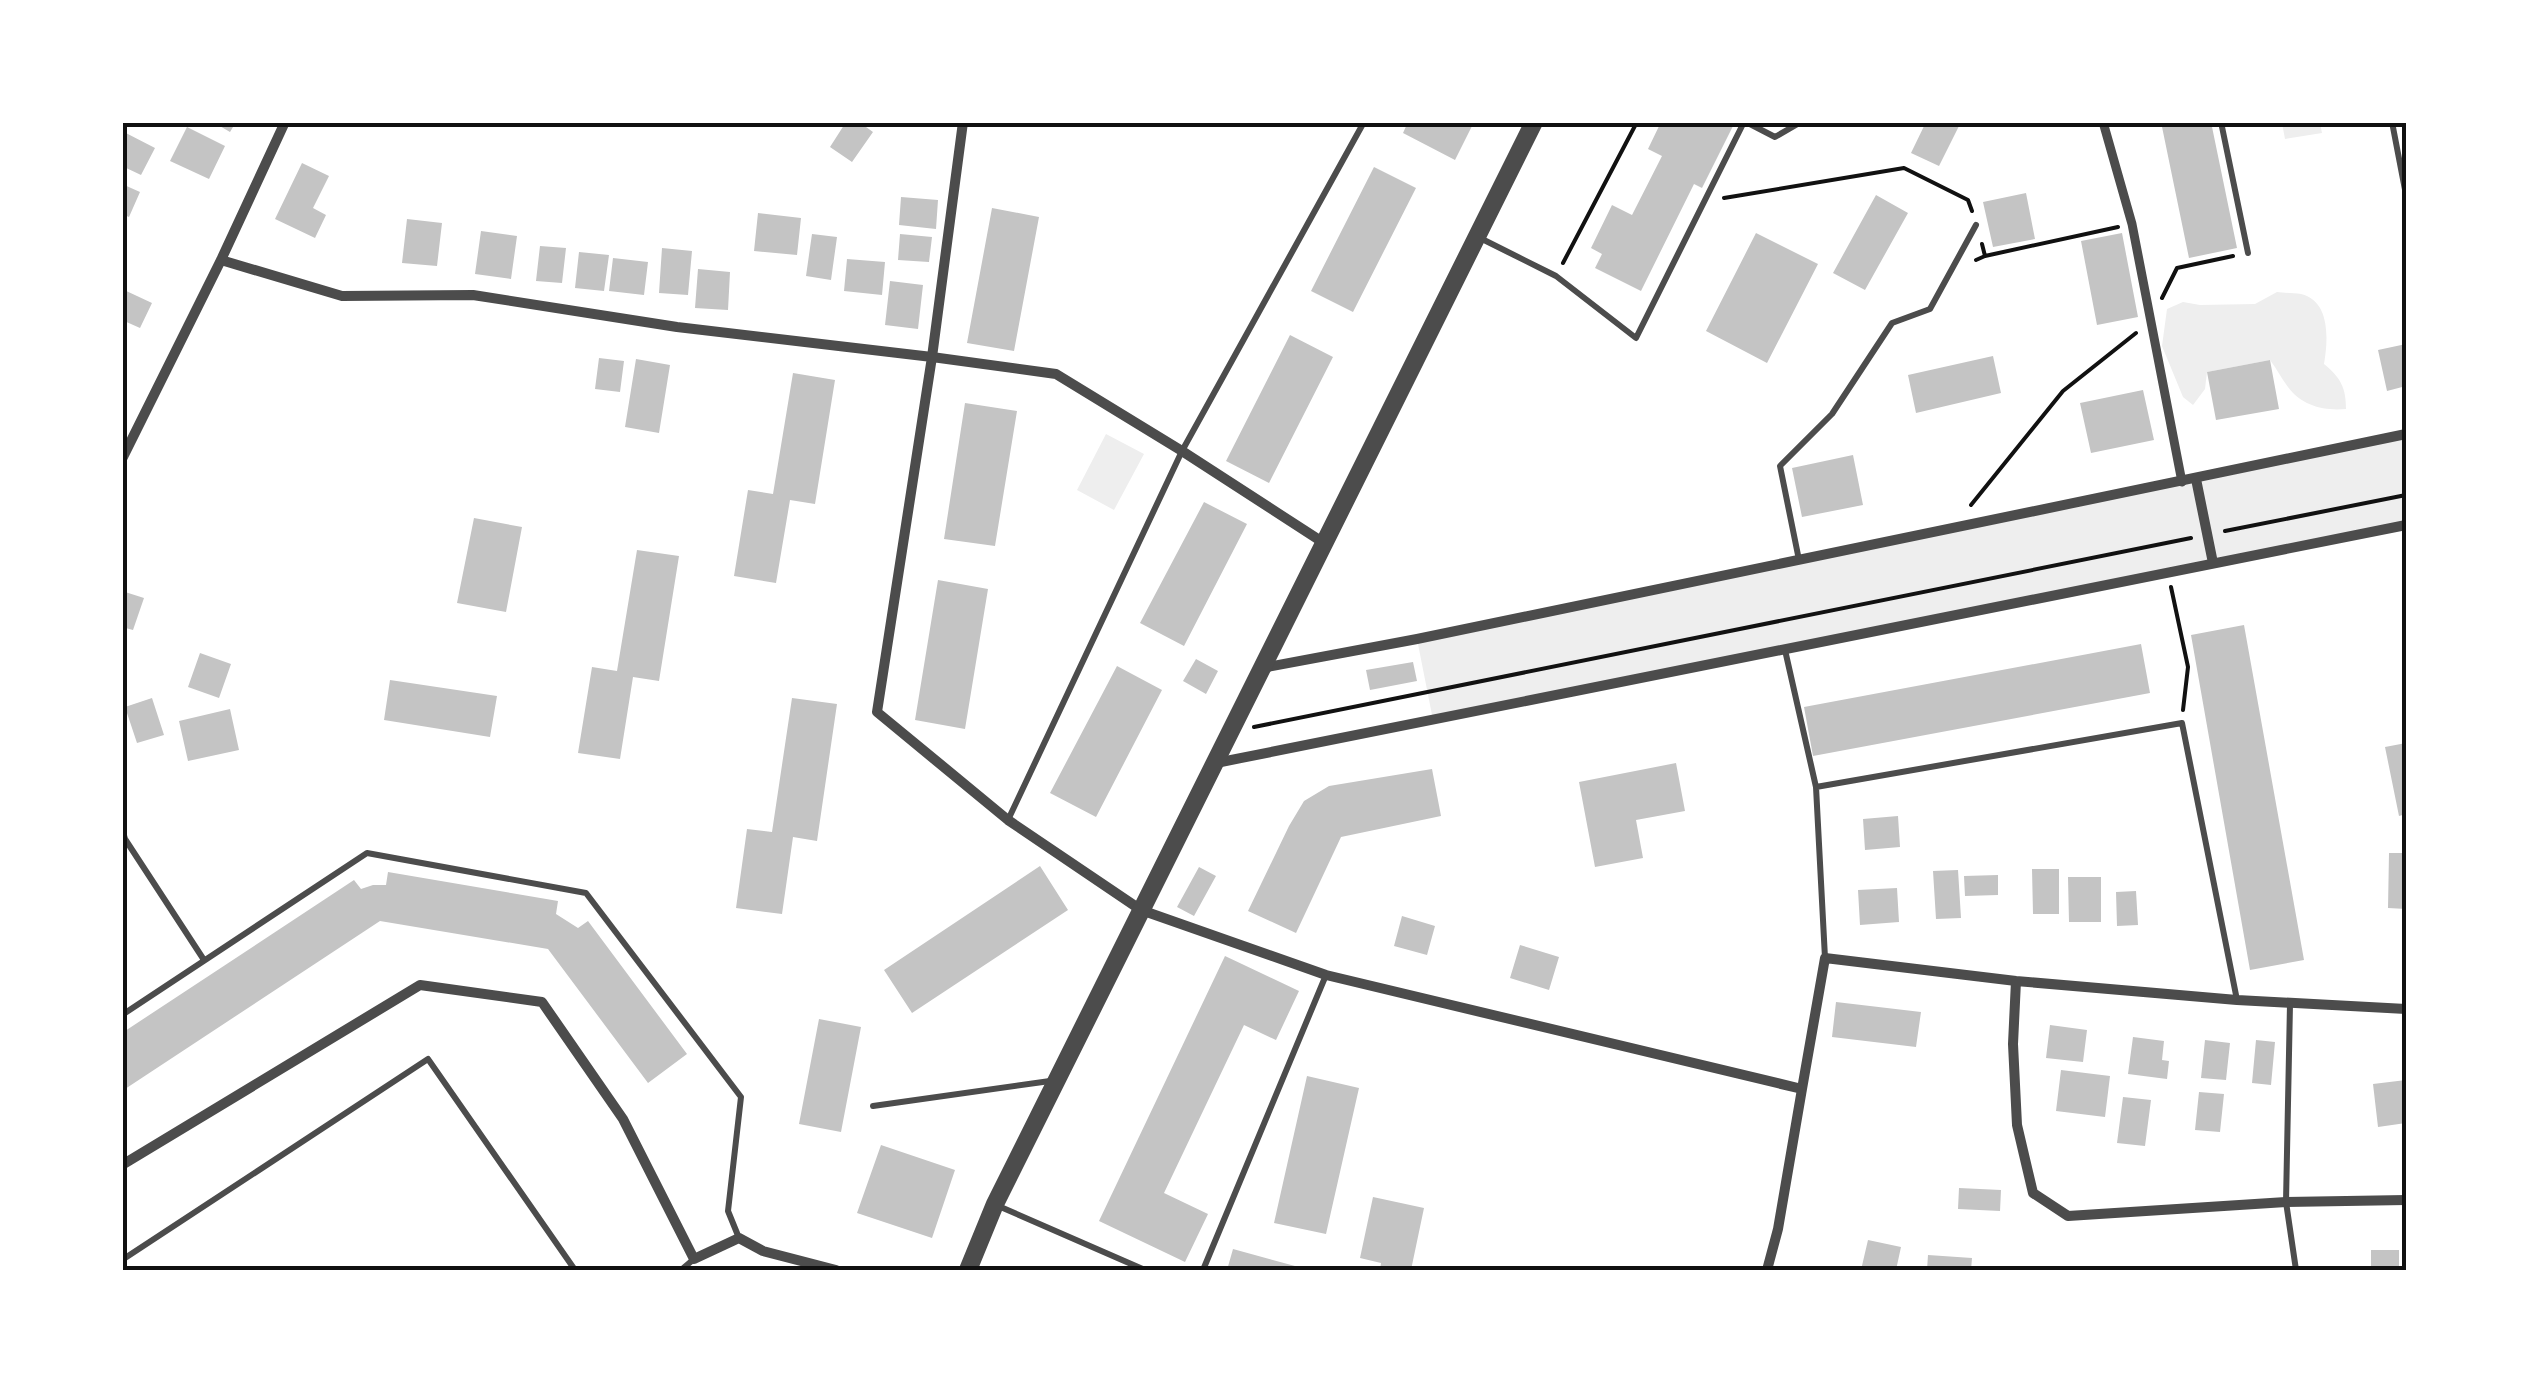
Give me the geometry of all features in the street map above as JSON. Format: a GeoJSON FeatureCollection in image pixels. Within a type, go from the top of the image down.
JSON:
{"type":"FeatureCollection","features":[{"type":"Feature","properties":{"kind":"street"},"geometry":{"type":"LineString","coordinates":[[122,459],[285,122]]}},
{"type":"Feature","properties":{"kind":"street"},"geometry":{"type":"LineString","coordinates":[[963,122],[932,357],[877,712],[1008,820],[1142,910],[1326,975],[1802,1089]]}},
{"type":"Feature","properties":{"kind":"street"},"geometry":{"type":"LineString","coordinates":[[968,1270],[995,1204],[1056,1080],[1534,122]]}},
{"type":"Feature","properties":{"kind":"street"},"geometry":{"type":"LineString","coordinates":[[2103,122],[2132,224],[2182,482]]}},
{"type":"Feature","properties":{"kind":"street"},"geometry":{"type":"LineString","coordinates":[[221,260],[342,296],[473,295],[678,328],[1056,374],[1324,543]]}},
{"type":"Feature","properties":{"kind":"street"},"geometry":{"type":"LineString","coordinates":[[1262,668],[2406,434]]}},
{"type":"Feature","properties":{"kind":"street"},"geometry":{"type":"LineString","coordinates":[[2196,480],[2213,564]]}},
{"type":"Feature","properties":{"kind":"street"},"geometry":{"type":"LineString","coordinates":[[1214,763],[2406,525]]}},
{"type":"Feature","properties":{"kind":"street"},"geometry":{"type":"LineString","coordinates":[[1767,1270],[1778,1229],[1825,958],[2016,981],[2406,1010]]}},
{"type":"Feature","properties":{"kind":"street"},"geometry":{"type":"LineString","coordinates":[[2016,981],[2013,1044],[2017,1124],[2033,1194],[2068,1216],[2286,1202],[2406,1200]]}},
{"type":"Feature","properties":{"kind":"street"},"geometry":{"type":"LineString","coordinates":[[122,1165],[420,985],[542,1002],[623,1119],[694,1259],[739,1238],[763,1252],[836,1270]]}},
{"type":"Feature","properties":{"kind":"lane"},"geometry":{"type":"LineString","coordinates":[[1008,820],[1182,451],[1364,122]]}},
{"type":"Feature","properties":{"kind":"lane"},"geometry":{"type":"LineString","coordinates":[[1477,236],[1556,276],[1636,338],[1745,122],[1775,137],[1801,122]]}},
{"type":"Feature","properties":{"kind":"lane"},"geometry":{"type":"LineString","coordinates":[[2221,122],[2248,253]]}},
{"type":"Feature","properties":{"kind":"lane"},"geometry":{"type":"LineString","coordinates":[[2392,122],[2406,195]]}},
{"type":"Feature","properties":{"kind":"lane"},"geometry":{"type":"LineString","coordinates":[[1799,561],[1780,466],[1832,414],[1892,323],[1930,308],[1976,226]]}},
{"type":"Feature","properties":{"kind":"lane"},"geometry":{"type":"LineString","coordinates":[[1785,649],[1816,787],[1825,958]]}},
{"type":"Feature","properties":{"kind":"lane"},"geometry":{"type":"LineString","coordinates":[[1816,787],[2182,723],[2237,1000]]}},
{"type":"Feature","properties":{"kind":"lane"},"geometry":{"type":"LineString","coordinates":[[122,828],[125,839],[204,960]]}},
{"type":"Feature","properties":{"kind":"lane"},"geometry":{"type":"LineString","coordinates":[[122,1016],[367,853],[586,893],[742,1097],[728,1211],[739,1238]]}},
{"type":"Feature","properties":{"kind":"lane"},"geometry":{"type":"LineString","coordinates":[[1203,1270],[1326,975]]}},
{"type":"Feature","properties":{"kind":"lane"},"geometry":{"type":"LineString","coordinates":[[2290,1004],[2286,1202],[2296,1270]]}},
{"type":"Feature","properties":{"kind":"lane"},"geometry":{"type":"LineString","coordinates":[[122,1260],[428,1059],[575,1270]]}},
{"type":"Feature","properties":{"kind":"lane"},"geometry":{"type":"LineString","coordinates":[[873,1106],[1056,1080]]}},
{"type":"Feature","properties":{"kind":"lane"},"geometry":{"type":"LineString","coordinates":[[995,1204],[1145,1270]]}},
{"type":"Feature","properties":{"kind":"lane"},"geometry":{"type":"LineString","coordinates":[[681,1270],[694,1259]]}},
{"type":"Feature","properties":{"kind":"path"},"geometry":{"type":"LineString","coordinates":[[1556,276],[1637,122]]}},
{"type":"Feature","properties":{"kind":"path"},"geometry":{"type":"LineString","coordinates":[[1704,201],[1904,168],[1968,200],[1985,256]]}},
{"type":"Feature","properties":{"kind":"path"},"geometry":{"type":"LineString","coordinates":[[1951,271],[1985,256],[2132,224]]}},
{"type":"Feature","properties":{"kind":"path"},"geometry":{"type":"LineString","coordinates":[[1951,530],[2062,391],[2151,321],[2178,268],[2248,253]]}},
{"type":"Feature","properties":{"kind":"path"},"geometry":{"type":"LineString","coordinates":[[1230,732],[2406,495]]}},
{"type":"Feature","properties":{"kind":"path"},"geometry":{"type":"LineString","coordinates":[[2168,572],[2188,667],[2182,723]]}},
{"type":"Feature","properties":{"kind":"shaded area"},"geometry":{"type":"Polygon","coordinates":[[[2282,123],[2320,123],[2322,133],[2285,139],[2282,123]]]}},
{"type":"Feature","properties":{"kind":"shaded area"},"geometry":{"type":"Polygon","coordinates":[[[2277,292],[2311,298],[2323,313],[2324,364],[2341,384],[2346,409],[2322,408],[2300,399],[2270,360],[2207,372],[2205,389],[2193,405],[2183,397],[2162,346],[2167,309],[2183,302],[2255,304],[2277,292]]]}},
{"type":"Feature","properties":{"kind":"shaded area"},"geometry":{"type":"Polygon","coordinates":[[[1106,434],[1144,454],[1114,510],[1077,490],[1106,434]]]}},
{"type":"Feature","properties":{"kind":"shaded area"},"geometry":{"type":"Polygon","coordinates":[[[2406,434],[2406,525],[1433,720],[1417,639],[2406,434]]]}},
{"type":"Feature","properties":{"kind":"building"},"geometry":{"type":"Polygon","coordinates":[[[213,122],[236,122],[230,132],[213,122]]]}},
{"type":"Feature","properties":{"kind":"building"},"geometry":{"type":"Polygon","coordinates":[[[846,122],[859,122],[873,132],[852,162],[830,147],[846,122]]]}},
{"type":"Feature","properties":{"kind":"building"},"geometry":{"type":"Polygon","coordinates":[[[1408,122],[1474,122],[1455,160],[1403,133],[1408,122]]]}},
{"type":"Feature","properties":{"kind":"building"},"geometry":{"type":"Polygon","coordinates":[[[1661,122],[1735,122],[1702,188],[1694,184],[1641,291],[1595,268],[1602,254],[1591,248],[1612,205],[1632,215],[1662,156],[1648,149],[1661,122]]]}},
{"type":"Feature","properties":{"kind":"building"},"geometry":{"type":"Polygon","coordinates":[[[1926,122],[1960,124],[1939,166],[1911,153],[1926,122]]]}},
{"type":"Feature","properties":{"kind":"building"},"geometry":{"type":"Polygon","coordinates":[[[2161,122],[2211,122],[2237,248],[2189,258],[2161,122]]]}},
{"type":"Feature","properties":{"kind":"building"},"geometry":{"type":"Polygon","coordinates":[[[187,127],[225,146],[209,179],[170,161],[187,127]]]}},
{"type":"Feature","properties":{"kind":"building"},"geometry":{"type":"Polygon","coordinates":[[[122,131],[155,148],[141,175],[122,166],[122,131]]]}},
{"type":"Feature","properties":{"kind":"building"},"geometry":{"type":"Polygon","coordinates":[[[302,163],[329,176],[313,208],[326,215],[315,238],[275,219],[302,163]]]}},
{"type":"Feature","properties":{"kind":"building"},"geometry":{"type":"Polygon","coordinates":[[[1374,167],[1416,188],[1353,312],[1311,291],[1374,167]]]}},
{"type":"Feature","properties":{"kind":"building"},"geometry":{"type":"Polygon","coordinates":[[[122,184],[140,192],[129,217],[122,214],[122,184]]]}},
{"type":"Feature","properties":{"kind":"building"},"geometry":{"type":"Polygon","coordinates":[[[2026,193],[2035,239],[1993,247],[1983,202],[2026,193]]]}},
{"type":"Feature","properties":{"kind":"building"},"geometry":{"type":"Polygon","coordinates":[[[1876,195],[1908,213],[1865,290],[1833,273],[1876,195]]]}},
{"type":"Feature","properties":{"kind":"building"},"geometry":{"type":"Polygon","coordinates":[[[901,197],[938,200],[936,229],[899,225],[901,197]]]}},
{"type":"Feature","properties":{"kind":"building"},"geometry":{"type":"Polygon","coordinates":[[[992,208],[1039,217],[1014,351],[967,343],[992,208]]]}},
{"type":"Feature","properties":{"kind":"building"},"geometry":{"type":"Polygon","coordinates":[[[758,213],[801,218],[797,255],[754,251],[758,213]]]}},
{"type":"Feature","properties":{"kind":"building"},"geometry":{"type":"Polygon","coordinates":[[[407,219],[442,223],[437,266],[402,263],[407,219]]]}},
{"type":"Feature","properties":{"kind":"building"},"geometry":{"type":"Polygon","coordinates":[[[481,231],[517,236],[511,279],[475,274],[481,231]]]}},
{"type":"Feature","properties":{"kind":"building"},"geometry":{"type":"Polygon","coordinates":[[[1756,233],[1818,264],[1767,363],[1706,331],[1756,233]]]}},
{"type":"Feature","properties":{"kind":"building"},"geometry":{"type":"Polygon","coordinates":[[[2122,233],[2138,317],[2097,325],[2081,241],[2122,233]]]}},
{"type":"Feature","properties":{"kind":"building"},"geometry":{"type":"Polygon","coordinates":[[[812,234],[837,237],[831,280],[806,276],[812,234]]]}},
{"type":"Feature","properties":{"kind":"building"},"geometry":{"type":"Polygon","coordinates":[[[900,234],[932,237],[929,262],[898,260],[900,234]]]}},
{"type":"Feature","properties":{"kind":"building"},"geometry":{"type":"Polygon","coordinates":[[[540,246],[566,248],[562,283],[536,281],[540,246]]]}},
{"type":"Feature","properties":{"kind":"building"},"geometry":{"type":"Polygon","coordinates":[[[662,248],[692,251],[688,295],[659,293],[662,248]]]}},
{"type":"Feature","properties":{"kind":"building"},"geometry":{"type":"Polygon","coordinates":[[[579,252],[609,255],[604,291],[575,288],[579,252]]]}},
{"type":"Feature","properties":{"kind":"building"},"geometry":{"type":"Polygon","coordinates":[[[613,258],[648,262],[644,295],[609,291],[613,258]]]}},
{"type":"Feature","properties":{"kind":"building"},"geometry":{"type":"Polygon","coordinates":[[[847,259],[885,262],[882,295],[844,291],[847,259]]]}},
{"type":"Feature","properties":{"kind":"building"},"geometry":{"type":"Polygon","coordinates":[[[698,269],[730,272],[728,310],[695,308],[698,269]]]}},
{"type":"Feature","properties":{"kind":"building"},"geometry":{"type":"Polygon","coordinates":[[[890,281],[923,285],[918,329],[885,325],[890,281]]]}},
{"type":"Feature","properties":{"kind":"building"},"geometry":{"type":"Polygon","coordinates":[[[122,289],[152,303],[140,328],[122,320],[122,289]]]}},
{"type":"Feature","properties":{"kind":"building"},"geometry":{"type":"Polygon","coordinates":[[[1290,335],[1333,357],[1269,483],[1226,461],[1290,335]]]}},
{"type":"Feature","properties":{"kind":"building"},"geometry":{"type":"Polygon","coordinates":[[[2406,344],[2406,386],[2387,391],[2378,350],[2406,344]]]}},
{"type":"Feature","properties":{"kind":"building"},"geometry":{"type":"Polygon","coordinates":[[[1993,356],[2001,393],[1916,413],[1908,375],[1993,356]]]}},
{"type":"Feature","properties":{"kind":"building"},"geometry":{"type":"Polygon","coordinates":[[[599,358],[624,361],[620,392],[595,389],[599,358]]]}},
{"type":"Feature","properties":{"kind":"building"},"geometry":{"type":"Polygon","coordinates":[[[636,359],[670,365],[659,433],[625,427],[636,359]]]}},
{"type":"Feature","properties":{"kind":"building"},"geometry":{"type":"Polygon","coordinates":[[[2270,360],[2279,409],[2216,420],[2207,372],[2270,360]]]}},
{"type":"Feature","properties":{"kind":"building"},"geometry":{"type":"Polygon","coordinates":[[[793,373],[835,380],[815,504],[790,500],[776,583],[734,576],[748,490],[773,494],[793,373]]]}},
{"type":"Feature","properties":{"kind":"building"},"geometry":{"type":"Polygon","coordinates":[[[2143,390],[2154,440],[2091,453],[2080,403],[2143,390]]]}},
{"type":"Feature","properties":{"kind":"building"},"geometry":{"type":"Polygon","coordinates":[[[965,403],[1017,411],[995,546],[944,539],[965,403]]]}},
{"type":"Feature","properties":{"kind":"building"},"geometry":{"type":"Polygon","coordinates":[[[1853,455],[1863,505],[1802,517],[1792,468],[1853,455]]]}},
{"type":"Feature","properties":{"kind":"building"},"geometry":{"type":"Polygon","coordinates":[[[1204,502],[1247,524],[1184,646],[1140,623],[1204,502]]]}},
{"type":"Feature","properties":{"kind":"building"},"geometry":{"type":"Polygon","coordinates":[[[474,518],[522,527],[506,612],[457,603],[474,518]]]}},
{"type":"Feature","properties":{"kind":"building"},"geometry":{"type":"Polygon","coordinates":[[[637,550],[679,556],[659,681],[633,677],[620,759],[578,753],[592,667],[617,671],[637,550]]]}},
{"type":"Feature","properties":{"kind":"building"},"geometry":{"type":"Polygon","coordinates":[[[938,580],[988,589],[965,729],[915,720],[938,580]]]}},
{"type":"Feature","properties":{"kind":"building"},"geometry":{"type":"Polygon","coordinates":[[[122,591],[144,598],[133,630],[122,627],[122,591]]]}},
{"type":"Feature","properties":{"kind":"building"},"geometry":{"type":"Polygon","coordinates":[[[2244,625],[2304,960],[2250,970],[2191,635],[2244,625]]]}},
{"type":"Feature","properties":{"kind":"building"},"geometry":{"type":"Polygon","coordinates":[[[2141,644],[2150,693],[1813,756],[1804,707],[2141,644]]]}},
{"type":"Feature","properties":{"kind":"building"},"geometry":{"type":"Polygon","coordinates":[[[200,653],[231,664],[219,698],[188,687],[200,653]]]}},
{"type":"Feature","properties":{"kind":"building"},"geometry":{"type":"Polygon","coordinates":[[[1196,659],[1218,671],[1206,694],[1183,681],[1196,659]]]}},
{"type":"Feature","properties":{"kind":"building"},"geometry":{"type":"Polygon","coordinates":[[[1413,662],[1417,681],[1370,690],[1366,670],[1413,662]]]}},
{"type":"Feature","properties":{"kind":"building"},"geometry":{"type":"Polygon","coordinates":[[[1117,666],[1162,690],[1096,817],[1050,793],[1117,666]]]}},
{"type":"Feature","properties":{"kind":"building"},"geometry":{"type":"Polygon","coordinates":[[[390,680],[497,696],[490,737],[384,720],[390,680]]]}},
{"type":"Feature","properties":{"kind":"building"},"geometry":{"type":"Polygon","coordinates":[[[152,698],[164,735],[137,743],[125,707],[152,698]]]}},
{"type":"Feature","properties":{"kind":"building"},"geometry":{"type":"Polygon","coordinates":[[[792,698],[837,704],[817,841],[793,837],[782,914],[736,908],[747,829],[772,832],[792,698]]]}},
{"type":"Feature","properties":{"kind":"building"},"geometry":{"type":"Polygon","coordinates":[[[230,709],[239,750],[188,761],[179,721],[230,709]]]}},
{"type":"Feature","properties":{"kind":"building"},"geometry":{"type":"Polygon","coordinates":[[[2406,743],[2406,814],[2399,816],[2385,747],[2406,743]]]}},
{"type":"Feature","properties":{"kind":"building"},"geometry":{"type":"Polygon","coordinates":[[[1676,763],[1685,811],[1636,820],[1643,858],[1595,867],[1579,782],[1676,763]]]}},
{"type":"Feature","properties":{"kind":"building"},"geometry":{"type":"Polygon","coordinates":[[[1432,769],[1441,816],[1341,837],[1296,933],[1248,911],[1304,801],[1329,786],[1432,769]]]}},
{"type":"Feature","properties":{"kind":"building"},"geometry":{"type":"Polygon","coordinates":[[[1898,816],[1900,847],[1865,850],[1863,819],[1898,816]]]}},
{"type":"Feature","properties":{"kind":"building"},"geometry":{"type":"Polygon","coordinates":[[[2389,853],[2406,853],[2406,909],[2388,908],[2389,853]]]}},
{"type":"Feature","properties":{"kind":"building"},"geometry":{"type":"Polygon","coordinates":[[[1040,866],[1068,910],[912,1013],[884,970],[1040,866]]]}},
{"type":"Feature","properties":{"kind":"building"},"geometry":{"type":"Polygon","coordinates":[[[1199,867],[1216,876],[1194,916],[1177,907],[1199,867]]]}},
{"type":"Feature","properties":{"kind":"building"},"geometry":{"type":"Polygon","coordinates":[[[2032,869],[2059,869],[2059,914],[2033,914],[2032,869]]]}},
{"type":"Feature","properties":{"kind":"building"},"geometry":{"type":"Polygon","coordinates":[[[1958,870],[1961,918],[1936,919],[1933,871],[1958,870]]]}},
{"type":"Feature","properties":{"kind":"building"},"geometry":{"type":"Polygon","coordinates":[[[388,872],[558,901],[556,914],[578,928],[588,921],[687,1054],[648,1083],[548,949],[380,921],[122,1091],[122,1033],[354,880],[361,889],[386,885],[388,872]]]}},
{"type":"Feature","properties":{"kind":"building"},"geometry":{"type":"Polygon","coordinates":[[[1998,875],[1998,895],[1965,896],[1964,876],[1998,875]]]}},
{"type":"Feature","properties":{"kind":"building"},"geometry":{"type":"Polygon","coordinates":[[[2068,877],[2101,877],[2101,922],[2069,922],[2068,877]]]}},
{"type":"Feature","properties":{"kind":"building"},"geometry":{"type":"Polygon","coordinates":[[[1897,888],[1899,922],[1860,925],[1858,890],[1897,888]]]}},
{"type":"Feature","properties":{"kind":"building"},"geometry":{"type":"Polygon","coordinates":[[[2136,891],[2138,925],[2117,926],[2116,892],[2136,891]]]}},
{"type":"Feature","properties":{"kind":"building"},"geometry":{"type":"Polygon","coordinates":[[[1402,916],[1435,926],[1427,955],[1394,946],[1402,916]]]}},
{"type":"Feature","properties":{"kind":"building"},"geometry":{"type":"Polygon","coordinates":[[[1520,945],[1559,957],[1549,990],[1510,978],[1520,945]]]}},
{"type":"Feature","properties":{"kind":"building"},"geometry":{"type":"Polygon","coordinates":[[[1225,956],[1299,991],[1276,1040],[1244,1025],[1164,1193],[1208,1214],[1185,1262],[1099,1221],[1225,956]]]}},
{"type":"Feature","properties":{"kind":"building"},"geometry":{"type":"Polygon","coordinates":[[[1836,1002],[1921,1012],[1916,1047],[1832,1037],[1836,1002]]]}},
{"type":"Feature","properties":{"kind":"building"},"geometry":{"type":"Polygon","coordinates":[[[819,1019],[861,1027],[841,1132],[799,1124],[819,1019]]]}},
{"type":"Feature","properties":{"kind":"building"},"geometry":{"type":"Polygon","coordinates":[[[2050,1025],[2087,1030],[2083,1062],[2046,1058],[2050,1025]]]}},
{"type":"Feature","properties":{"kind":"building"},"geometry":{"type":"Polygon","coordinates":[[[2133,1037],[2164,1041],[2162,1060],[2169,1061],[2167,1079],[2128,1074],[2133,1037]]]}},
{"type":"Feature","properties":{"kind":"building"},"geometry":{"type":"Polygon","coordinates":[[[2205,1040],[2230,1043],[2226,1080],[2201,1078],[2205,1040]]]}},
{"type":"Feature","properties":{"kind":"building"},"geometry":{"type":"Polygon","coordinates":[[[2256,1040],[2275,1042],[2271,1085],[2252,1083],[2256,1040]]]}},
{"type":"Feature","properties":{"kind":"building"},"geometry":{"type":"Polygon","coordinates":[[[2061,1070],[2110,1076],[2105,1117],[2056,1111],[2061,1070]]]}},
{"type":"Feature","properties":{"kind":"building"},"geometry":{"type":"Polygon","coordinates":[[[1307,1076],[1359,1088],[1326,1234],[1274,1223],[1307,1076]]]}},
{"type":"Feature","properties":{"kind":"building"},"geometry":{"type":"Polygon","coordinates":[[[2406,1080],[2406,1123],[2378,1127],[2373,1084],[2406,1080]]]}},
{"type":"Feature","properties":{"kind":"building"},"geometry":{"type":"Polygon","coordinates":[[[2199,1092],[2224,1094],[2220,1132],[2195,1130],[2199,1092]]]}},
{"type":"Feature","properties":{"kind":"building"},"geometry":{"type":"Polygon","coordinates":[[[2123,1097],[2151,1100],[2145,1146],[2117,1143],[2123,1097]]]}},
{"type":"Feature","properties":{"kind":"building"},"geometry":{"type":"Polygon","coordinates":[[[881,1145],[955,1170],[932,1238],[857,1213],[881,1145]]]}},
{"type":"Feature","properties":{"kind":"building"},"geometry":{"type":"Polygon","coordinates":[[[1959,1188],[2001,1190],[2000,1211],[1958,1209],[1959,1188]]]}},
{"type":"Feature","properties":{"kind":"building"},"geometry":{"type":"Polygon","coordinates":[[[1373,1197],[1424,1208],[1411,1270],[1380,1270],[1381,1263],[1360,1258],[1373,1197]]]}},
{"type":"Feature","properties":{"kind":"building"},"geometry":{"type":"Polygon","coordinates":[[[1868,1240],[1901,1247],[1896,1270],[1861,1270],[1868,1240]]]}},
{"type":"Feature","properties":{"kind":"building"},"geometry":{"type":"Polygon","coordinates":[[[1233,1249],[1306,1269],[1306,1270],[1227,1270],[1233,1249]]]}},
{"type":"Feature","properties":{"kind":"building"},"geometry":{"type":"Polygon","coordinates":[[[2371,1250],[2399,1250],[2399,1270],[2371,1270],[2371,1250]]]}},
{"type":"Feature","properties":{"kind":"building"},"geometry":{"type":"Polygon","coordinates":[[[1928,1255],[1972,1258],[1971,1270],[1927,1270],[1928,1255]]]}}]}
